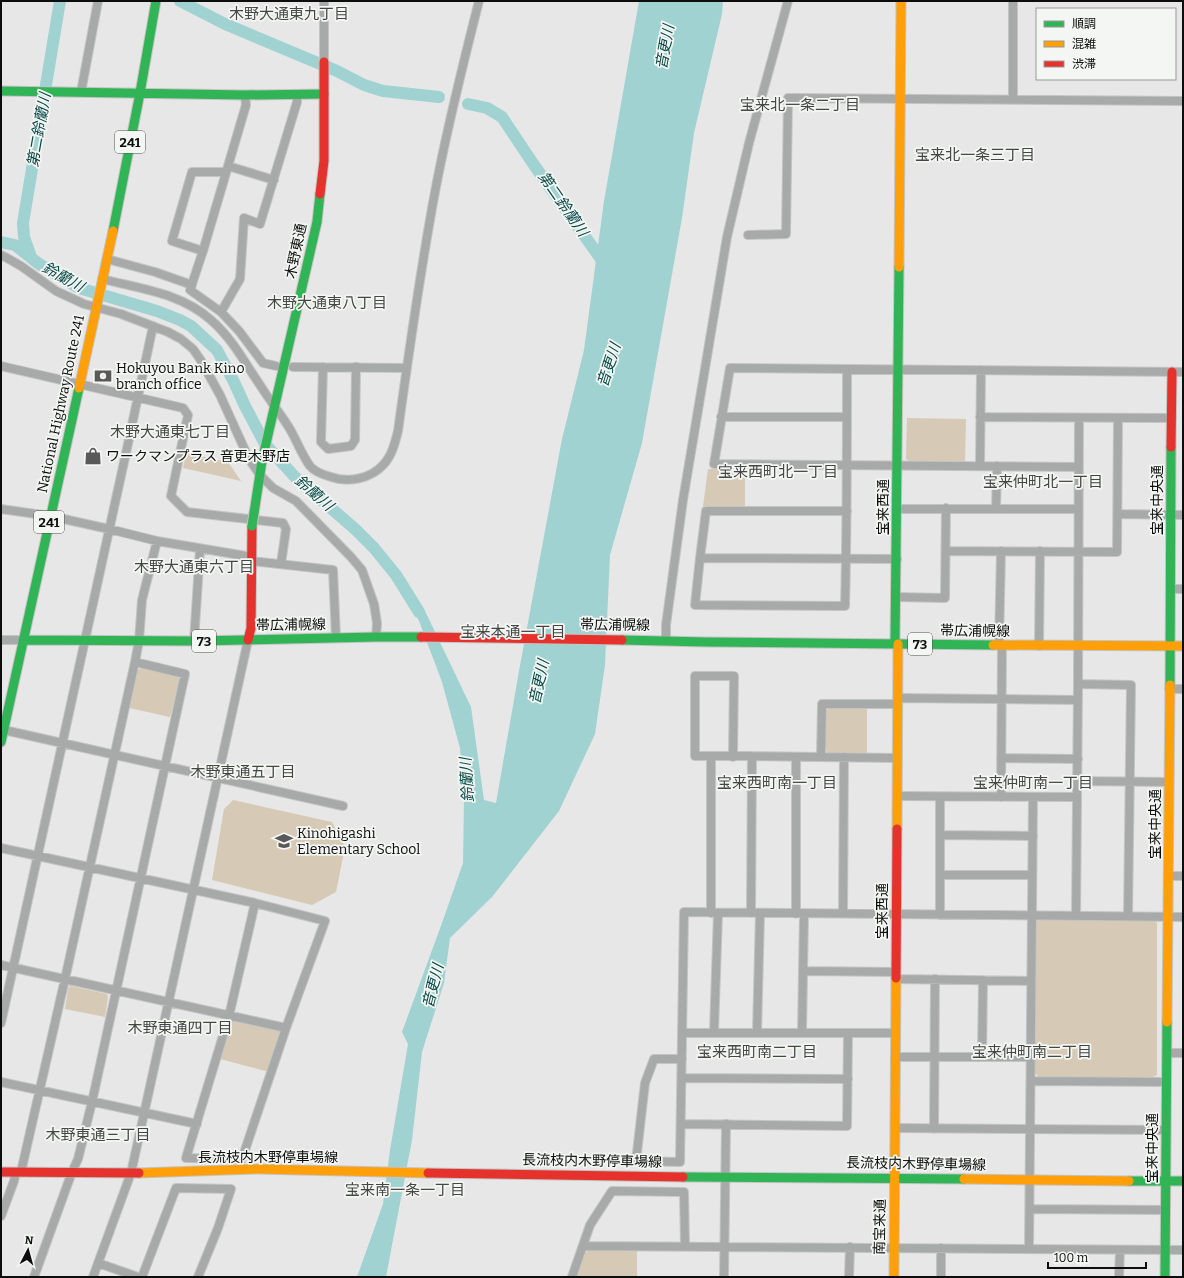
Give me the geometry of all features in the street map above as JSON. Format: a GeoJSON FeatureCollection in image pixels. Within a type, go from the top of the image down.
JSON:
{"type":"FeatureCollection","features":[{"type":"Feature","properties":{"kind":"main road","name":"National Highway Route 241"},"geometry":{"type":"LineString","coordinates":[[1,742],[107,259],[140,93],[156,1]]}},
{"type":"Feature","properties":{"kind":"main road","name":"宝来西通"},"geometry":{"type":"LineString","coordinates":[[895,1178],[898,701],[896,559],[901,1]]}},
{"type":"Feature","properties":{"kind":"main road","name":"木野東通"},"geometry":{"type":"LineString","coordinates":[[248,640],[251,628],[252,526],[262,461],[317,222],[321,192],[324,161],[324,67]]}},
{"type":"Feature","properties":{"kind":"main road"},"geometry":{"type":"LineString","coordinates":[[1,91],[245,95],[324,94]]}},
{"type":"Feature","properties":{"kind":"main road","name":"宝来中央通"},"geometry":{"type":"LineString","coordinates":[[1165,1277],[1172,372]]}},
{"type":"Feature","properties":{"kind":"main road","name":"帯広浦幌線"},"geometry":{"type":"LineString","coordinates":[[23,640],[194,641],[381,637],[1040,646],[1183,646]]}},
{"type":"Feature","properties":{"kind":"main road","name":"長流枝内木野停車場線"},"geometry":{"type":"LineString","coordinates":[[1,1172],[131,1173],[267,1170],[565,1176],[1183,1180]]}},
{"type":"Feature","properties":{"kind":"main road","name":"南宝来通"},"geometry":{"type":"LineString","coordinates":[[894,1277],[895,1178]]}},
{"type":"Feature","properties":{"kind":"street"},"geometry":{"type":"LineString","coordinates":[[81,92],[98,1]]}},
{"type":"Feature","properties":{"kind":"street"},"geometry":{"type":"LineString","coordinates":[[324,1],[324,67]]}},
{"type":"Feature","properties":{"kind":"street"},"geometry":{"type":"LineString","coordinates":[[102,281],[174,297],[201,312],[228,338],[288,425],[310,466],[324,475],[349,481],[371,474],[383,465],[394,446],[398,431],[423,260],[435,192],[456,92],[479,1]]}},
{"type":"Feature","properties":{"kind":"street"},"geometry":{"type":"LineString","coordinates":[[661,640],[666,625],[684,494],[727,237],[749,143],[788,1]]}},
{"type":"Feature","properties":{"kind":"street"},"geometry":{"type":"LineString","coordinates":[[1012,100],[1013,1]]}},
{"type":"Feature","properties":{"kind":"street"},"geometry":{"type":"LineString","coordinates":[[221,312],[240,279],[244,218],[260,224],[297,102],[297,94]]}},
{"type":"Feature","properties":{"kind":"street"},"geometry":{"type":"LineString","coordinates":[[245,95],[246,104],[203,252],[190,290],[221,312],[239,331],[263,363],[276,366]]}},
{"type":"Feature","properties":{"kind":"street"},"geometry":{"type":"LineString","coordinates":[[748,235],[786,234],[788,98],[1183,101]]}},
{"type":"Feature","properties":{"kind":"street"},"geometry":{"type":"LineString","coordinates":[[203,252],[172,241],[192,172],[227,169],[274,180]]}},
{"type":"Feature","properties":{"kind":"street"},"geometry":{"type":"LineString","coordinates":[[1,256],[8,258],[21,266],[56,291],[84,304],[97,305],[153,326],[181,339],[193,349],[220,395],[249,459],[260,475],[272,488],[296,501],[362,570],[374,604],[381,637]]}},
{"type":"Feature","properties":{"kind":"street"},"geometry":{"type":"LineString","coordinates":[[107,259],[192,284]]}},
{"type":"Feature","properties":{"kind":"street"},"geometry":{"type":"LineString","coordinates":[[1,1023],[153,326]]}},
{"type":"Feature","properties":{"kind":"street"},"geometry":{"type":"LineString","coordinates":[[1,366],[184,408],[188,416],[171,496],[186,512],[283,523],[286,528],[281,564]]}},
{"type":"Feature","properties":{"kind":"street"},"geometry":{"type":"LineString","coordinates":[[293,367],[407,368]]}},
{"type":"Feature","properties":{"kind":"street"},"geometry":{"type":"LineString","coordinates":[[323,367],[321,442],[328,449],[351,446],[355,440],[356,367]]}},
{"type":"Feature","properties":{"kind":"street"},"geometry":{"type":"LineString","coordinates":[[1078,467],[714,464],[730,368],[1183,372]]}},
{"type":"Feature","properties":{"kind":"street"},"geometry":{"type":"LineString","coordinates":[[847,369],[847,512],[845,606],[695,605],[706,511],[847,512]]}},
{"type":"Feature","properties":{"kind":"street"},"geometry":{"type":"LineString","coordinates":[[980,466],[981,370]]}},
{"type":"Feature","properties":{"kind":"street"},"geometry":{"type":"LineString","coordinates":[[721,417],[847,416]]}},
{"type":"Feature","properties":{"kind":"street"},"geometry":{"type":"LineString","coordinates":[[980,417],[1172,418]]}},
{"type":"Feature","properties":{"kind":"street"},"geometry":{"type":"LineString","coordinates":[[1076,916],[1079,418]]}},
{"type":"Feature","properties":{"kind":"street"},"geometry":{"type":"LineString","coordinates":[[946,551],[1117,552],[1118,418]]}},
{"type":"Feature","properties":{"kind":"street"},"geometry":{"type":"LineString","coordinates":[[996,509],[997,466]]}},
{"type":"Feature","properties":{"kind":"street"},"geometry":{"type":"LineString","coordinates":[[896,597],[945,598],[946,508]]}},
{"type":"Feature","properties":{"kind":"street"},"geometry":{"type":"LineString","coordinates":[[1,509],[50,516],[157,541],[252,559],[333,570],[336,638]]}},
{"type":"Feature","properties":{"kind":"street"},"geometry":{"type":"LineString","coordinates":[[897,509],[1078,509]]}},
{"type":"Feature","properties":{"kind":"street"},"geometry":{"type":"LineString","coordinates":[[1118,514],[1183,515]]}},
{"type":"Feature","properties":{"kind":"street"},"geometry":{"type":"LineString","coordinates":[[1,1216],[18,1172],[40,1091],[135,662],[139,641],[142,600],[157,541]]}},
{"type":"Feature","properties":{"kind":"street"},"geometry":{"type":"LineString","coordinates":[[194,641],[200,549]]}},
{"type":"Feature","properties":{"kind":"street"},"geometry":{"type":"LineString","coordinates":[[1001,551],[1001,797]]}},
{"type":"Feature","properties":{"kind":"street"},"geometry":{"type":"LineString","coordinates":[[1040,551],[1040,646]]}},
{"type":"Feature","properties":{"kind":"street"},"geometry":{"type":"LineString","coordinates":[[700,558],[896,559]]}},
{"type":"Feature","properties":{"kind":"street"},"geometry":{"type":"LineString","coordinates":[[1171,589],[1183,589]]}},
{"type":"Feature","properties":{"kind":"street"},"geometry":{"type":"LineString","coordinates":[[1,640],[23,640]]}},
{"type":"Feature","properties":{"kind":"street"},"geometry":{"type":"LineString","coordinates":[[93,1277],[131,1173],[248,640]]}},
{"type":"Feature","properties":{"kind":"street"},"geometry":{"type":"LineString","coordinates":[[34,1277],[78,1159],[92,1102],[115,990],[185,674],[135,662]]}},
{"type":"Feature","properties":{"kind":"street"},"geometry":{"type":"LineString","coordinates":[[733,756],[734,676],[695,676],[695,756],[897,758]]}},
{"type":"Feature","properties":{"kind":"street"},"geometry":{"type":"LineString","coordinates":[[1078,684],[1131,685],[1128,916]]}},
{"type":"Feature","properties":{"kind":"street"},"geometry":{"type":"LineString","coordinates":[[1169,689],[1183,689]]}},
{"type":"Feature","properties":{"kind":"street"},"geometry":{"type":"LineString","coordinates":[[821,757],[822,704],[1001,699],[1078,700]]}},
{"type":"Feature","properties":{"kind":"street"},"geometry":{"type":"LineString","coordinates":[[4,730],[343,806]]}},
{"type":"Feature","properties":{"kind":"street"},"geometry":{"type":"LineString","coordinates":[[711,756],[714,913],[714,1032]]}},
{"type":"Feature","properties":{"kind":"street"},"geometry":{"type":"LineString","coordinates":[[752,756],[757,1033]]}},
{"type":"Feature","properties":{"kind":"street"},"geometry":{"type":"LineString","coordinates":[[796,757],[803,971],[802,1033]]}},
{"type":"Feature","properties":{"kind":"street"},"geometry":{"type":"LineString","coordinates":[[843,914],[844,758]]}},
{"type":"Feature","properties":{"kind":"street"},"geometry":{"type":"LineString","coordinates":[[1001,758],[1078,759]]}},
{"type":"Feature","properties":{"kind":"street"},"geometry":{"type":"LineString","coordinates":[[1077,781],[1169,782]]}},
{"type":"Feature","properties":{"kind":"street"},"geometry":{"type":"LineString","coordinates":[[897,796],[1077,798]]}},
{"type":"Feature","properties":{"kind":"street"},"geometry":{"type":"LineString","coordinates":[[940,796],[940,915]]}},
{"type":"Feature","properties":{"kind":"street"},"geometry":{"type":"LineString","coordinates":[[1030,1249],[1033,797]]}},
{"type":"Feature","properties":{"kind":"street"},"geometry":{"type":"LineString","coordinates":[[940,835],[1033,836]]}},
{"type":"Feature","properties":{"kind":"street"},"geometry":{"type":"LineString","coordinates":[[1,848],[255,903],[325,921],[286,1028],[242,1159],[186,1158],[230,1016],[255,903]]}},
{"type":"Feature","properties":{"kind":"street"},"geometry":{"type":"LineString","coordinates":[[940,875],[1032,875]]}},
{"type":"Feature","properties":{"kind":"street"},"geometry":{"type":"LineString","coordinates":[[1168,876],[1183,876]]}},
{"type":"Feature","properties":{"kind":"street"},"geometry":{"type":"LineString","coordinates":[[682,1059],[654,1059],[644,1084],[636,1161],[680,1162],[682,1078],[684,912],[1183,916]]}},
{"type":"Feature","properties":{"kind":"street"},"geometry":{"type":"LineString","coordinates":[[1,964],[286,1028]]}},
{"type":"Feature","properties":{"kind":"street"},"geometry":{"type":"LineString","coordinates":[[803,971],[935,979],[1031,981]]}},
{"type":"Feature","properties":{"kind":"street"},"geometry":{"type":"LineString","coordinates":[[934,1129],[935,979]]}},
{"type":"Feature","properties":{"kind":"street"},"geometry":{"type":"LineString","coordinates":[[982,980],[982,1058]]}},
{"type":"Feature","properties":{"kind":"street"},"geometry":{"type":"LineString","coordinates":[[682,1033],[896,1033]]}},
{"type":"Feature","properties":{"kind":"street"},"geometry":{"type":"LineString","coordinates":[[681,1124],[847,1126],[848,1033]]}},
{"type":"Feature","properties":{"kind":"street"},"geometry":{"type":"LineString","coordinates":[[1167,1053],[1183,1054]]}},
{"type":"Feature","properties":{"kind":"street"},"geometry":{"type":"LineString","coordinates":[[896,1057],[1031,1058]]}},
{"type":"Feature","properties":{"kind":"street"},"geometry":{"type":"LineString","coordinates":[[682,1078],[848,1079]]}},
{"type":"Feature","properties":{"kind":"street"},"geometry":{"type":"LineString","coordinates":[[1031,1081],[1166,1082]]}},
{"type":"Feature","properties":{"kind":"street"},"geometry":{"type":"LineString","coordinates":[[1,1082],[197,1124]]}},
{"type":"Feature","properties":{"kind":"street"},"geometry":{"type":"LineString","coordinates":[[724,1277],[726,1124]]}},
{"type":"Feature","properties":{"kind":"street"},"geometry":{"type":"LineString","coordinates":[[895,1128],[1166,1130]]}},
{"type":"Feature","properties":{"kind":"street"},"geometry":{"type":"LineString","coordinates":[[142,1277],[176,1188],[231,1189],[218,1228],[198,1277]]}},
{"type":"Feature","properties":{"kind":"street"},"geometry":{"type":"LineString","coordinates":[[572,1277],[590,1225],[612,1191],[684,1192],[684,1246]]}},
{"type":"Feature","properties":{"kind":"street"},"geometry":{"type":"LineString","coordinates":[[1030,1209],[1166,1210]]}},
{"type":"Feature","properties":{"kind":"street"},"geometry":{"type":"LineString","coordinates":[[584,1246],[1183,1250]]}},
{"type":"Feature","properties":{"kind":"street"},"geometry":{"type":"LineString","coordinates":[[849,1277],[850,1247]]}},
{"type":"Feature","properties":{"kind":"street"},"geometry":{"type":"LineString","coordinates":[[940,1248],[941,1277]]}},
{"type":"Feature","properties":{"kind":"street"},"geometry":{"type":"LineString","coordinates":[[1119,1277],[1120,1250]]}},
{"type":"Feature","properties":{"kind":"street"},"geometry":{"type":"LineString","coordinates":[[98,1263],[138,1277]]}},
{"type":"Feature","properties":{"kind":"shaded area"},"geometry":{"type":"Polygon","coordinates":[[[907,418],[966,419],[965,461],[909,461],[906,459],[907,418]]]}},
{"type":"Feature","properties":{"kind":"shaded area"},"geometry":{"type":"Polygon","coordinates":[[[186,453],[228,462],[241,481],[183,468],[186,453]]]}},
{"type":"Feature","properties":{"kind":"shaded area"},"geometry":{"type":"Polygon","coordinates":[[[708,469],[745,469],[745,508],[703,506],[708,469]]]}},
{"type":"Feature","properties":{"kind":"shaded area"},"geometry":{"type":"Polygon","coordinates":[[[142,668],[176,675],[180,679],[170,717],[129,708],[137,670],[142,668]]]}},
{"type":"Feature","properties":{"kind":"shaded area"},"geometry":{"type":"Polygon","coordinates":[[[830,707],[867,707],[867,753],[828,753],[825,750],[826,711],[830,707]]]}},
{"type":"Feature","properties":{"kind":"shaded area"},"geometry":{"type":"Polygon","coordinates":[[[233,800],[332,822],[345,847],[336,892],[312,905],[212,880],[224,809],[233,800]]]}},
{"type":"Feature","properties":{"kind":"shaded area"},"geometry":{"type":"Polygon","coordinates":[[[1038,919],[1153,920],[1157,923],[1157,1075],[1151,1078],[1039,1077],[1035,1073],[1036,923],[1038,919]]]}},
{"type":"Feature","properties":{"kind":"shaded area"},"geometry":{"type":"Polygon","coordinates":[[[71,986],[107,994],[108,997],[105,1017],[65,1009],[68,988],[71,986]]]}},
{"type":"Feature","properties":{"kind":"shaded area"},"geometry":{"type":"Polygon","coordinates":[[[236,1020],[279,1030],[281,1034],[269,1072],[220,1059],[231,1022],[236,1020]]]}},
{"type":"Feature","properties":{"kind":"shaded area"},"geometry":{"type":"Polygon","coordinates":[[[588,1250],[637,1251],[637,1277],[576,1277],[585,1253],[588,1250]]]}},
{"type":"Feature","properties":{"kind":"water","name":"音更川"},"geometry":{"type":"Polygon","coordinates":[[[639,1],[723,1],[722,14],[694,133],[682,218],[642,443],[610,555],[605,665],[595,734],[559,811],[492,897],[450,938],[444,983],[422,1052],[412,1140],[386,1277],[357,1277],[383,1204],[390,1150],[408,1044],[402,1032],[463,863],[464,797],[460,748],[442,682],[419,621],[409,602],[411,597],[425,611],[471,707],[484,800],[496,803],[562,439],[584,350],[604,201],[639,1]]]}},
{"type":"Feature","properties":{"kind":"waterway","name":"第二鈴蘭川"},"geometry":{"type":"LineString","coordinates":[[31,257],[24,237],[23,223],[60,1]]}},
{"type":"Feature","properties":{"kind":"waterway","name":"第二鈴蘭川"},"geometry":{"type":"LineString","coordinates":[[180,1],[225,24],[337,71],[364,85],[383,91],[439,97]]}},
{"type":"Feature","properties":{"kind":"waterway","name":"第二鈴蘭川"},"geometry":{"type":"LineString","coordinates":[[468,104],[487,108],[502,117],[534,165],[606,266]]}},
{"type":"Feature","properties":{"kind":"waterway","name":"鈴蘭川"},"geometry":{"type":"LineString","coordinates":[[1,242],[15,245],[39,264],[79,288],[157,311],[191,326],[217,350],[265,444],[295,477],[355,529],[374,548],[396,575],[419,612]]}},
{"type":"Feature","properties":{"kind":"traffic: fast"},"geometry":{"type":"LineString","coordinates":[[113,231],[156,1]]}},
{"type":"Feature","properties":{"kind":"traffic: fast"},"geometry":{"type":"LineString","coordinates":[[1,91],[245,95],[324,94]]}},
{"type":"Feature","properties":{"kind":"traffic: fast"},"geometry":{"type":"LineString","coordinates":[[254,513],[262,461],[317,222],[320,194]]}},
{"type":"Feature","properties":{"kind":"traffic: fast"},"geometry":{"type":"LineString","coordinates":[[895,644],[899,267]]}},
{"type":"Feature","properties":{"kind":"traffic: fast"},"geometry":{"type":"LineString","coordinates":[[1,742],[79,388]]}},
{"type":"Feature","properties":{"kind":"traffic: fast"},"geometry":{"type":"LineString","coordinates":[[1170,685],[1171,447]]}},
{"type":"Feature","properties":{"kind":"traffic: fast"},"geometry":{"type":"LineString","coordinates":[[252,526],[254,513]]}},
{"type":"Feature","properties":{"kind":"traffic: fast"},"geometry":{"type":"LineString","coordinates":[[23,640],[194,641],[421,637]]}},
{"type":"Feature","properties":{"kind":"traffic: fast"},"geometry":{"type":"LineString","coordinates":[[622,640],[993,645]]}},
{"type":"Feature","properties":{"kind":"traffic: fast"},"geometry":{"type":"LineString","coordinates":[[1165,1277],[1167,1022]]}},
{"type":"Feature","properties":{"kind":"traffic: fast"},"geometry":{"type":"LineString","coordinates":[[683,1177],[964,1179]]}},
{"type":"Feature","properties":{"kind":"traffic: fast"},"geometry":{"type":"LineString","coordinates":[[1129,1181],[1183,1181]]}},
{"type":"Feature","properties":{"kind":"traffic: slow"},"geometry":{"type":"LineString","coordinates":[[899,267],[901,1]]}},
{"type":"Feature","properties":{"kind":"traffic: slow"},"geometry":{"type":"LineString","coordinates":[[79,388],[113,231]]}},
{"type":"Feature","properties":{"kind":"traffic: slow"},"geometry":{"type":"LineString","coordinates":[[897,829],[898,644]]}},
{"type":"Feature","properties":{"kind":"traffic: slow"},"geometry":{"type":"LineString","coordinates":[[993,645],[1183,646]]}},
{"type":"Feature","properties":{"kind":"traffic: slow"},"geometry":{"type":"LineString","coordinates":[[1167,1022],[1170,685]]}},
{"type":"Feature","properties":{"kind":"traffic: slow"},"geometry":{"type":"LineString","coordinates":[[894,1277],[896,978]]}},
{"type":"Feature","properties":{"kind":"traffic: slow"},"geometry":{"type":"LineString","coordinates":[[139,1173],[257,1169],[428,1173]]}},
{"type":"Feature","properties":{"kind":"traffic: slow"},"geometry":{"type":"LineString","coordinates":[[964,1179],[1129,1181]]}},
{"type":"Feature","properties":{"kind":"traffic: jam"},"geometry":{"type":"LineString","coordinates":[[320,194],[324,161],[324,62]]}},
{"type":"Feature","properties":{"kind":"traffic: jam"},"geometry":{"type":"LineString","coordinates":[[1171,447],[1172,372]]}},
{"type":"Feature","properties":{"kind":"traffic: jam"},"geometry":{"type":"LineString","coordinates":[[248,640],[251,628],[252,526]]}},
{"type":"Feature","properties":{"kind":"traffic: jam"},"geometry":{"type":"LineString","coordinates":[[421,637],[622,640]]}},
{"type":"Feature","properties":{"kind":"traffic: jam"},"geometry":{"type":"LineString","coordinates":[[896,978],[897,829]]}},
{"type":"Feature","properties":{"kind":"traffic: jam"},"geometry":{"type":"LineString","coordinates":[[1,1172],[139,1173]]}},
{"type":"Feature","properties":{"kind":"traffic: jam"},"geometry":{"type":"LineString","coordinates":[[428,1173],[683,1177]]}},
{"type":"Feature","properties":{"kind":"place","name":"Hokuyou Bank Kino branch office"},"geometry":{"type":"Point","coordinates":[103,376]}},
{"type":"Feature","properties":{"kind":"place","name":"ワークマンプラス 音更木野店"},"geometry":{"type":"Point","coordinates":[93,456]}},
{"type":"Feature","properties":{"kind":"place","name":"Kinohigashi Elementary School"},"geometry":{"type":"Point","coordinates":[284,841]}},
{"type":"Feature","properties":{"kind":"district","name":"木野大通東九丁目"},"geometry":{"type":"Point","coordinates":[289,14]}},
{"type":"Feature","properties":{"kind":"district","name":"宝来北一条二丁目"},"geometry":{"type":"Point","coordinates":[800,105]}},
{"type":"Feature","properties":{"kind":"district","name":"宝来北一条三丁目"},"geometry":{"type":"Point","coordinates":[975,155]}},
{"type":"Feature","properties":{"kind":"district","name":"木野大通東八丁目"},"geometry":{"type":"Point","coordinates":[327,303]}},
{"type":"Feature","properties":{"kind":"district","name":"木野大通東七丁目"},"geometry":{"type":"Point","coordinates":[170,432]}},
{"type":"Feature","properties":{"kind":"district","name":"宝来西町北一丁目"},"geometry":{"type":"Point","coordinates":[778,472]}},
{"type":"Feature","properties":{"kind":"district","name":"宝来仲町北一丁目"},"geometry":{"type":"Point","coordinates":[1043,482]}},
{"type":"Feature","properties":{"kind":"district","name":"木野大通東六丁目"},"geometry":{"type":"Point","coordinates":[194,567]}},
{"type":"Feature","properties":{"kind":"district","name":"宝来本通一丁目"},"geometry":{"type":"Point","coordinates":[513,632]}},
{"type":"Feature","properties":{"kind":"district","name":"木野東通五丁目"},"geometry":{"type":"Point","coordinates":[243,772]}},
{"type":"Feature","properties":{"kind":"district","name":"宝来西町南一丁目"},"geometry":{"type":"Point","coordinates":[777,783]}},
{"type":"Feature","properties":{"kind":"district","name":"宝来仲町南一丁目"},"geometry":{"type":"Point","coordinates":[1033,783]}},
{"type":"Feature","properties":{"kind":"district","name":"木野東通四丁目"},"geometry":{"type":"Point","coordinates":[180,1028]}},
{"type":"Feature","properties":{"kind":"district","name":"宝来西町南二丁目"},"geometry":{"type":"Point","coordinates":[757,1052]}},
{"type":"Feature","properties":{"kind":"district","name":"宝来仲町南二丁目"},"geometry":{"type":"Point","coordinates":[1032,1052]}},
{"type":"Feature","properties":{"kind":"district","name":"木野東通三丁目"},"geometry":{"type":"Point","coordinates":[98,1135]}},
{"type":"Feature","properties":{"kind":"district","name":"宝来南一条一丁目"},"geometry":{"type":"Point","coordinates":[405,1190]}}]}
